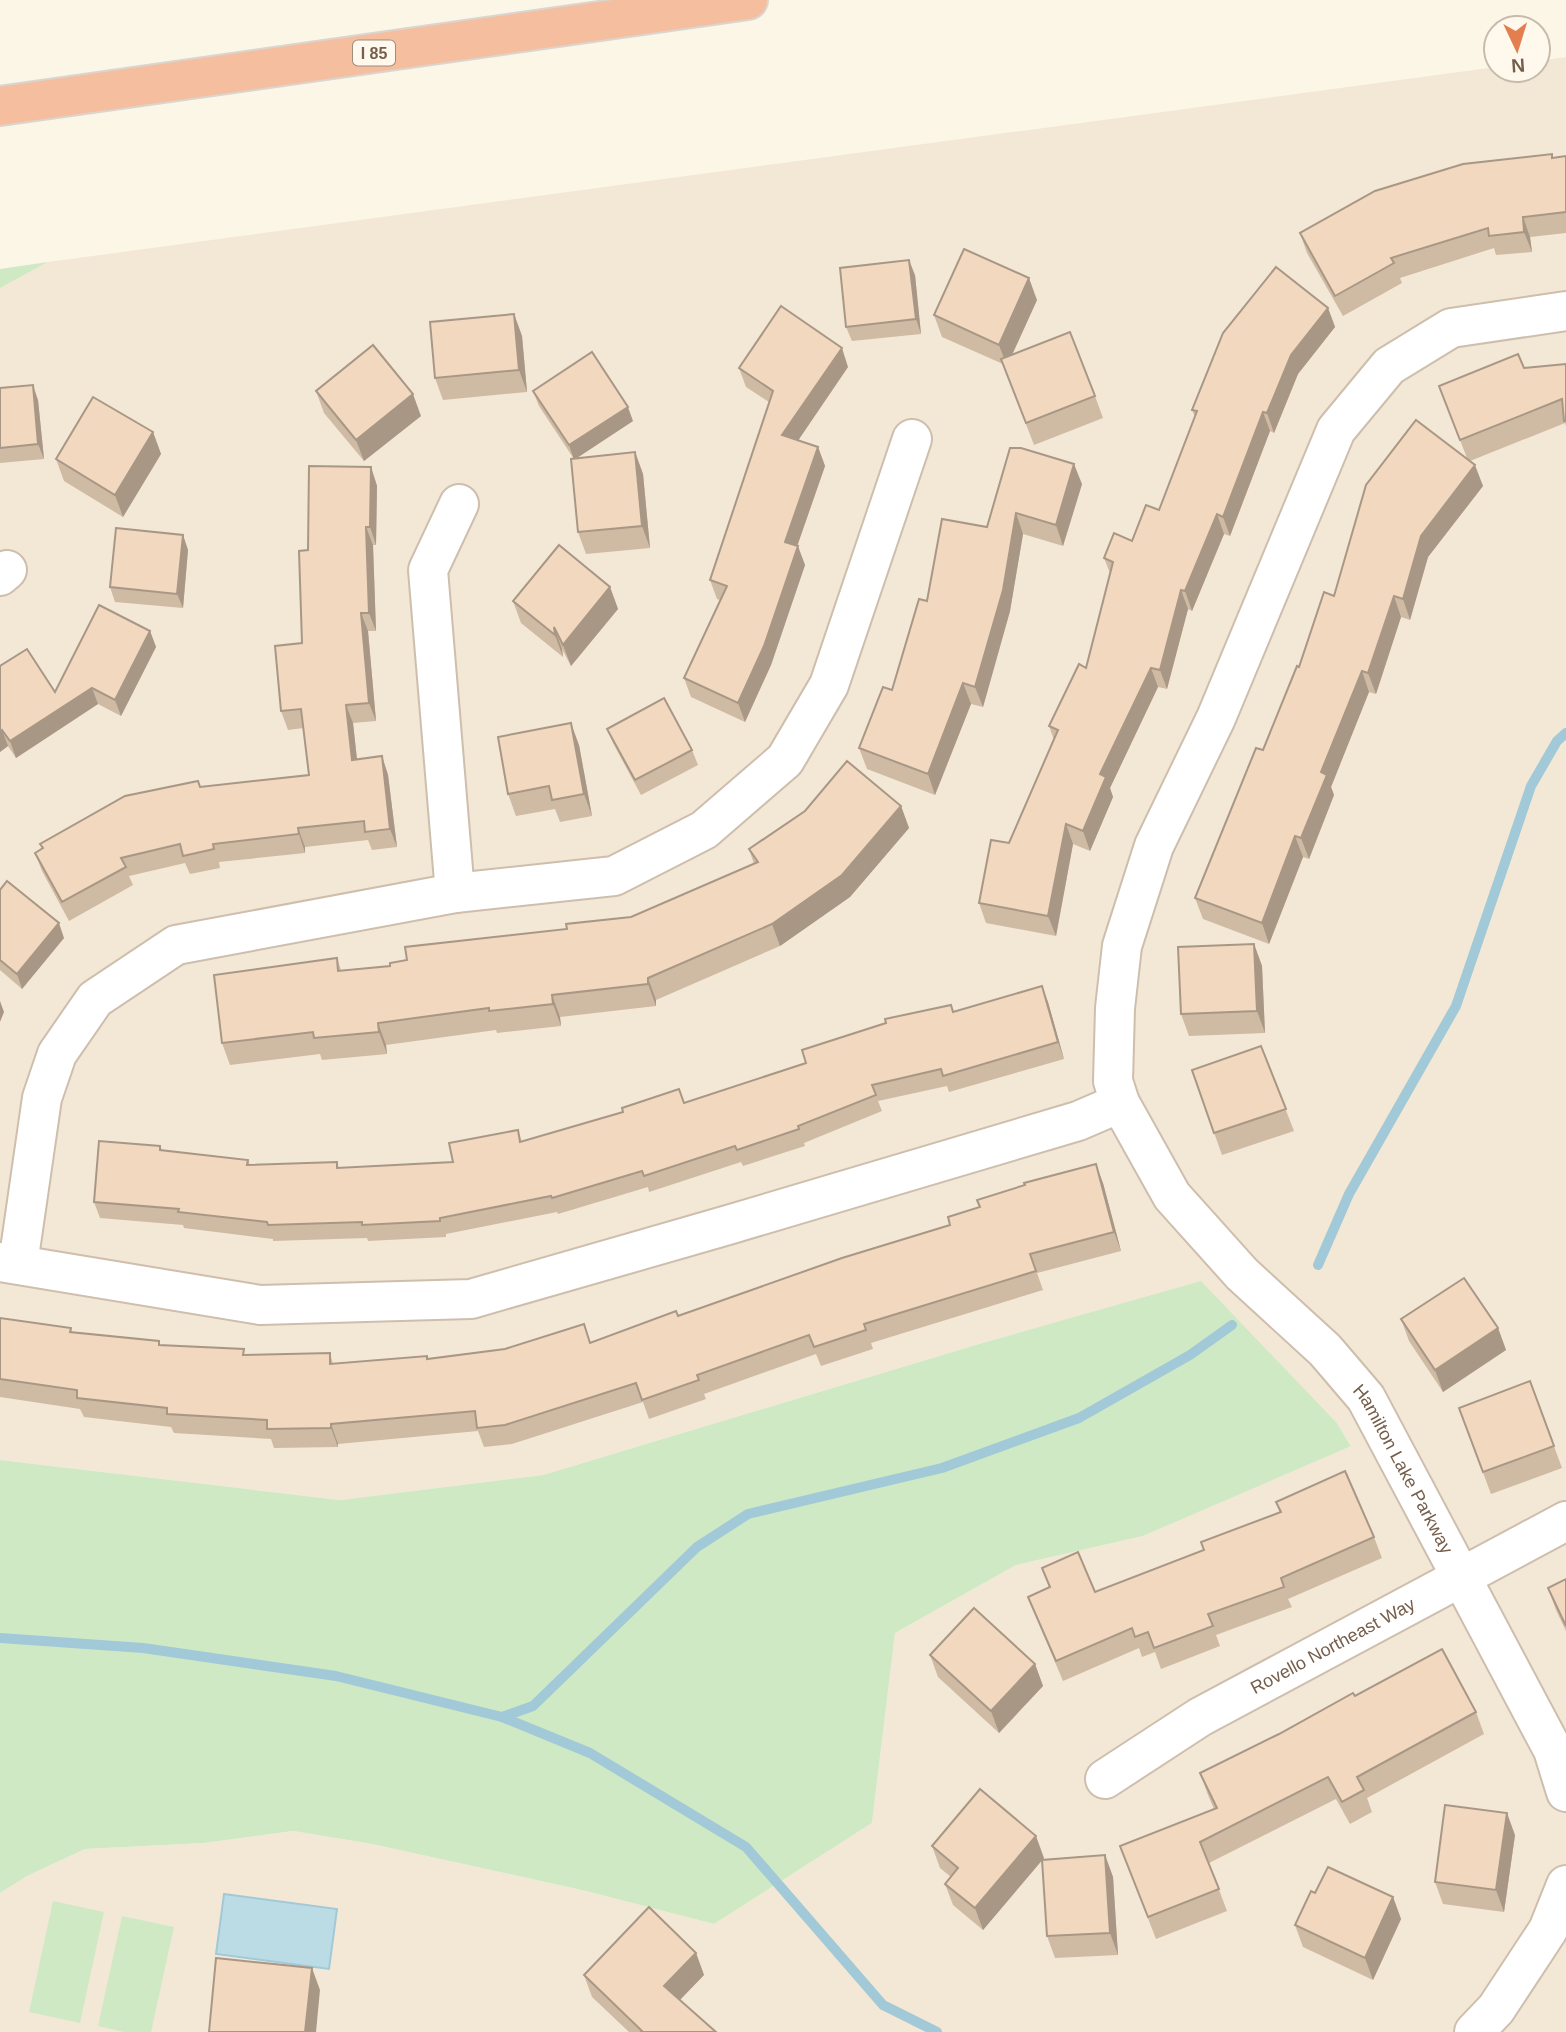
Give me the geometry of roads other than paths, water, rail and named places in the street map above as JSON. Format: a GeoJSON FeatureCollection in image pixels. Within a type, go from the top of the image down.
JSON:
{"type":"FeatureCollection","features":[{"type":"Feature","properties":{"kind":"highway","name":"I 85"},"geometry":{"type":"LineString","coordinates":[[0,106],[748,0]]}},
{"type":"Feature","properties":{"kind":"street","name":"Hamilton Lake Parkway"},"geometry":{"type":"LineString","coordinates":[[1566,311],[1451,328],[1389,366],[1336,430],[1216,718],[1154,846],[1122,946],[1115,1008],[1113,1081],[1120,1103],[1172,1196],[1242,1274],[1325,1350],[1366,1398],[1553,1751],[1566,1792]]}},
{"type":"Feature","properties":{"kind":"street"},"geometry":{"type":"LineString","coordinates":[[912,439],[829,685],[785,760],[704,831],[614,876],[455,893],[176,946],[95,999],[57,1054],[42,1098],[9,1263],[260,1305],[471,1298],[1078,1121],[1120,1103]]}},
{"type":"Feature","properties":{"kind":"street"},"geometry":{"type":"LineString","coordinates":[[455,893],[428,569],[459,504]]}},
{"type":"Feature","properties":{"kind":"street","name":"Rovello Northeast Way"},"geometry":{"type":"LineString","coordinates":[[1105,1779],[1200,1717],[1566,1521]]}},
{"type":"Feature","properties":{"kind":"street"},"geometry":{"type":"LineString","coordinates":[[1474,2032],[1496,2009],[1548,1930],[1566,1885]]}},
{"type":"Feature","properties":{"kind":"water"},"geometry":{"type":"Polygon","coordinates":[[[224,1894],[337,1909],[329,1969],[216,1954],[224,1894]]]}},
{"type":"Feature","properties":{"kind":"waterway"},"geometry":{"type":"LineString","coordinates":[[1318,1265],[1349,1194],[1456,1006],[1531,786],[1557,741],[1566,733]]}},
{"type":"Feature","properties":{"kind":"waterway"},"geometry":{"type":"LineString","coordinates":[[502,1717],[533,1706],[697,1547],[748,1514],[942,1468],[1079,1418],[1190,1355],[1232,1325]]}},
{"type":"Feature","properties":{"kind":"waterway"},"geometry":{"type":"LineString","coordinates":[[0,1638],[143,1648],[336,1676],[502,1717],[590,1753],[746,1847],[883,2005],[937,2032]]}}]}
